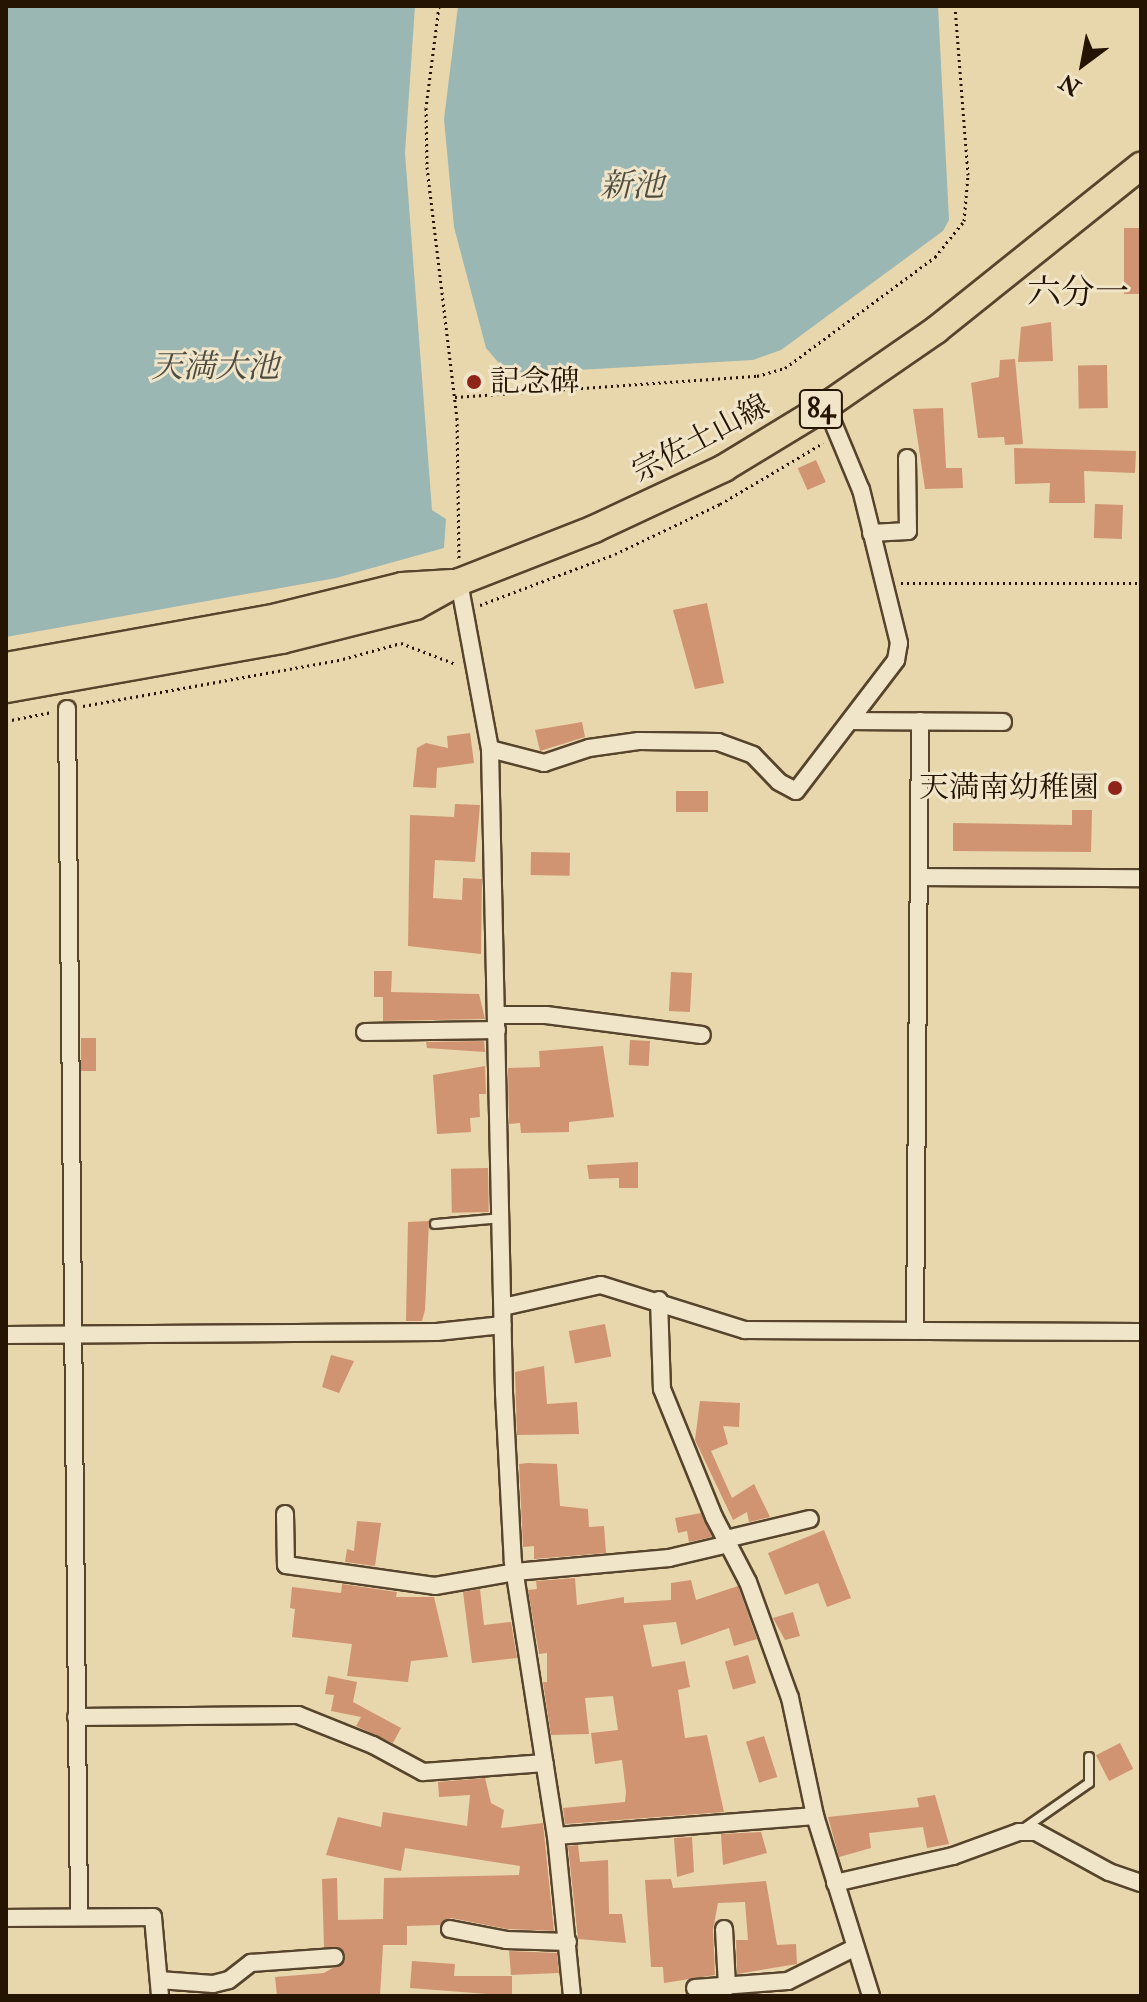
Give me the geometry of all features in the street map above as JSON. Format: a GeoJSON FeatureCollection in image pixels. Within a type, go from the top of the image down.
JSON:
{"type":"FeatureCollection","features":[{"type":"Feature","properties":{"kind":"main road","name":"宗佐土山線"},"geometry":{"type":"LineString","coordinates":[[6,689],[282,640],[416,606],[459,582],[594,529],[724,468],[826,406],[936,330],[1141,166]]}},
{"type":"Feature","properties":{"kind":"main road","name":"宗佐土山線"},"geometry":{"type":"LineString","coordinates":[[6,666],[268,619],[402,586],[459,582]]}},
{"type":"Feature","properties":{"kind":"street"},"geometry":{"type":"LineString","coordinates":[[490,749],[544,763],[589,748],[639,741],[718,742],[753,755],[779,782],[796,791],[896,660],[899,643],[861,490],[826,406]]}},
{"type":"Feature","properties":{"kind":"street"},"geometry":{"type":"LineString","coordinates":[[871,533],[908,531],[907,458]]}},
{"type":"Feature","properties":{"kind":"street"},"geometry":{"type":"LineString","coordinates":[[459,582],[490,749],[503,1325],[515,1572],[556,1836],[572,1996]]}},
{"type":"Feature","properties":{"kind":"street"},"geometry":{"type":"LineString","coordinates":[[67,709],[79,1917]]}},
{"type":"Feature","properties":{"kind":"street"},"geometry":{"type":"LineString","coordinates":[[851,721],[1003,722]]}},
{"type":"Feature","properties":{"kind":"street"},"geometry":{"type":"LineString","coordinates":[[915,1331],[920,721]]}},
{"type":"Feature","properties":{"kind":"street"},"geometry":{"type":"LineString","coordinates":[[921,877],[1141,878]]}},
{"type":"Feature","properties":{"kind":"street"},"geometry":{"type":"LineString","coordinates":[[365,1032],[497,1023],[546,1015],[702,1035]]}},
{"type":"Feature","properties":{"kind":"street"},"geometry":{"type":"LineString","coordinates":[[503,1307],[601,1285],[659,1300],[745,1330],[1141,1332]]}},
{"type":"Feature","properties":{"kind":"street"},"geometry":{"type":"LineString","coordinates":[[659,1300],[662,1389],[727,1542],[748,1582],[790,1698],[815,1816],[871,1996]]}},
{"type":"Feature","properties":{"kind":"street"},"geometry":{"type":"LineString","coordinates":[[6,1335],[437,1332],[503,1325]]}},
{"type":"Feature","properties":{"kind":"street"},"geometry":{"type":"LineString","coordinates":[[285,1514],[286,1565],[435,1586],[515,1572],[640,1562],[810,1519]]}},
{"type":"Feature","properties":{"kind":"street"},"geometry":{"type":"LineString","coordinates":[[76,1717],[298,1715],[373,1745],[423,1772],[545,1763]]}},
{"type":"Feature","properties":{"kind":"street"},"geometry":{"type":"LineString","coordinates":[[556,1836],[815,1816]]}},
{"type":"Feature","properties":{"kind":"street"},"geometry":{"type":"LineString","coordinates":[[835,1883],[953,1856],[1019,1832],[1036,1832],[1109,1872],[1141,1883]]}},
{"type":"Feature","properties":{"kind":"street"},"geometry":{"type":"LineString","coordinates":[[6,1918],[153,1917],[159,1988],[229,1980],[251,1963],[335,1957]]}},
{"type":"Feature","properties":{"kind":"street"},"geometry":{"type":"LineString","coordinates":[[450,1929],[506,1940],[568,1942]]}},
{"type":"Feature","properties":{"kind":"street"},"geometry":{"type":"LineString","coordinates":[[724,1929],[727,1987]]}},
{"type":"Feature","properties":{"kind":"street"},"geometry":{"type":"LineString","coordinates":[[695,1988],[788,1981],[854,1948]]}},
{"type":"Feature","properties":{"kind":"lane"},"geometry":{"type":"LineString","coordinates":[[435,1224],[501,1218]]}},
{"type":"Feature","properties":{"kind":"lane"},"geometry":{"type":"LineString","coordinates":[[1019,1832],[1089,1783],[1089,1757]]}},
{"type":"Feature","properties":{"kind":"path"},"geometry":{"type":"LineString","coordinates":[[439,6],[426,108],[427,167],[455,397],[459,582]]}},
{"type":"Feature","properties":{"kind":"path"},"geometry":{"type":"LineString","coordinates":[[455,397],[757,376],[785,368],[935,257],[964,221],[968,175],[955,6]]}},
{"type":"Feature","properties":{"kind":"path"},"geometry":{"type":"LineString","coordinates":[[479,606],[627,548],[720,504],[827,441]]}},
{"type":"Feature","properties":{"kind":"path"},"geometry":{"type":"LineString","coordinates":[[884,583],[1141,583]]}},
{"type":"Feature","properties":{"kind":"path"},"geometry":{"type":"LineString","coordinates":[[6,721],[343,659],[401,643],[448,665],[472,662]]}},
{"type":"Feature","properties":{"kind":"water","name":"天満大池"},"geometry":{"type":"Polygon","coordinates":[[[6,6],[415,6],[405,153],[432,510],[446,519],[444,548],[336,578],[6,637],[6,6]]]}},
{"type":"Feature","properties":{"kind":"water","name":"新池"},"geometry":{"type":"Polygon","coordinates":[[[458,6],[938,6],[949,220],[943,231],[781,350],[753,360],[525,373],[503,368],[486,348],[454,227],[444,119],[458,6]]]}},
{"type":"Feature","properties":{"kind":"building"},"geometry":{"type":"Polygon","coordinates":[[[1124,228],[1141,228],[1141,294],[1124,294],[1124,228]]]}},
{"type":"Feature","properties":{"kind":"building"},"geometry":{"type":"Polygon","coordinates":[[[1051,322],[1053,361],[1018,362],[1021,327],[1051,322]]]}},
{"type":"Feature","properties":{"kind":"building"},"geometry":{"type":"Polygon","coordinates":[[[1015,359],[1023,444],[1005,445],[1004,437],[978,438],[971,383],[999,377],[1000,360],[1015,359]]]}},
{"type":"Feature","properties":{"kind":"building"},"geometry":{"type":"Polygon","coordinates":[[[1107,365],[1108,408],[1079,408],[1078,366],[1107,365]]]}},
{"type":"Feature","properties":{"kind":"building"},"geometry":{"type":"Polygon","coordinates":[[[943,408],[946,468],[962,468],[963,488],[925,489],[913,409],[943,408]]]}},
{"type":"Feature","properties":{"kind":"building"},"geometry":{"type":"Polygon","coordinates":[[[1014,448],[1136,451],[1135,473],[1084,471],[1085,503],[1049,503],[1050,483],[1015,484],[1014,448]]]}},
{"type":"Feature","properties":{"kind":"building"},"geometry":{"type":"Polygon","coordinates":[[[816,460],[826,482],[807,490],[798,468],[816,460]]]}},
{"type":"Feature","properties":{"kind":"building"},"geometry":{"type":"Polygon","coordinates":[[[1095,504],[1123,505],[1122,539],[1094,538],[1095,504]]]}},
{"type":"Feature","properties":{"kind":"building"},"geometry":{"type":"Polygon","coordinates":[[[707,603],[724,683],[695,689],[673,610],[707,603]]]}},
{"type":"Feature","properties":{"kind":"building"},"geometry":{"type":"Polygon","coordinates":[[[582,722],[585,737],[540,751],[535,730],[582,722]]]}},
{"type":"Feature","properties":{"kind":"building"},"geometry":{"type":"Polygon","coordinates":[[[470,733],[474,763],[437,768],[436,788],[413,787],[417,748],[426,743],[448,748],[447,736],[470,733]]]}},
{"type":"Feature","properties":{"kind":"building"},"geometry":{"type":"Polygon","coordinates":[[[676,791],[708,791],[708,812],[676,812],[676,791]]]}},
{"type":"Feature","properties":{"kind":"building"},"geometry":{"type":"Polygon","coordinates":[[[455,804],[480,805],[475,862],[435,860],[433,898],[462,900],[463,878],[482,879],[481,954],[408,946],[410,815],[454,817],[455,804]]]}},
{"type":"Feature","properties":{"kind":"building"},"geometry":{"type":"Polygon","coordinates":[[[1072,810],[1092,810],[1091,852],[953,851],[953,823],[1072,825],[1072,810]]]}},
{"type":"Feature","properties":{"kind":"building"},"geometry":{"type":"Polygon","coordinates":[[[531,852],[570,853],[570,876],[531,875],[531,852]]]}},
{"type":"Feature","properties":{"kind":"building"},"geometry":{"type":"Polygon","coordinates":[[[374,971],[392,971],[391,992],[479,994],[485,1019],[383,1021],[383,997],[374,997],[374,971]]]}},
{"type":"Feature","properties":{"kind":"building"},"geometry":{"type":"Polygon","coordinates":[[[671,972],[692,973],[690,1012],[669,1011],[671,972]]]}},
{"type":"Feature","properties":{"kind":"building"},"geometry":{"type":"Polygon","coordinates":[[[81,1038],[96,1038],[96,1071],[81,1071],[81,1038]]]}},
{"type":"Feature","properties":{"kind":"building"},"geometry":{"type":"Polygon","coordinates":[[[630,1040],[650,1041],[649,1066],[629,1065],[630,1040]]]}},
{"type":"Feature","properties":{"kind":"building"},"geometry":{"type":"Polygon","coordinates":[[[484,1041],[485,1052],[427,1048],[426,1042],[484,1041]]]}},
{"type":"Feature","properties":{"kind":"building"},"geometry":{"type":"Polygon","coordinates":[[[603,1046],[614,1117],[569,1122],[569,1132],[521,1133],[520,1123],[509,1124],[508,1068],[540,1067],[539,1051],[603,1046]]]}},
{"type":"Feature","properties":{"kind":"building"},"geometry":{"type":"Polygon","coordinates":[[[485,1066],[486,1094],[479,1094],[480,1117],[470,1118],[471,1132],[437,1134],[433,1075],[485,1066]]]}},
{"type":"Feature","properties":{"kind":"building"},"geometry":{"type":"Polygon","coordinates":[[[638,1162],[638,1188],[619,1188],[619,1178],[589,1179],[587,1165],[638,1162]]]}},
{"type":"Feature","properties":{"kind":"building"},"geometry":{"type":"Polygon","coordinates":[[[488,1168],[489,1212],[452,1213],[451,1169],[488,1168]]]}},
{"type":"Feature","properties":{"kind":"building"},"geometry":{"type":"Polygon","coordinates":[[[429,1221],[425,1310],[422,1321],[406,1321],[408,1222],[429,1221]]]}},
{"type":"Feature","properties":{"kind":"building"},"geometry":{"type":"Polygon","coordinates":[[[605,1324],[611,1356],[575,1363],[569,1331],[605,1324]]]}},
{"type":"Feature","properties":{"kind":"building"},"geometry":{"type":"Polygon","coordinates":[[[331,1355],[354,1361],[339,1393],[322,1387],[331,1355]]]}},
{"type":"Feature","properties":{"kind":"building"},"geometry":{"type":"Polygon","coordinates":[[[544,1366],[547,1404],[577,1402],[579,1434],[517,1435],[515,1372],[544,1366]]]}},
{"type":"Feature","properties":{"kind":"building"},"geometry":{"type":"Polygon","coordinates":[[[700,1401],[740,1403],[739,1427],[723,1426],[728,1444],[711,1451],[732,1498],[754,1484],[770,1517],[749,1522],[747,1512],[733,1520],[695,1440],[700,1401]]]}},
{"type":"Feature","properties":{"kind":"building"},"geometry":{"type":"Polygon","coordinates":[[[519,1464],[557,1464],[560,1506],[588,1509],[589,1527],[604,1526],[606,1553],[534,1559],[534,1546],[523,1547],[519,1464]]]}},
{"type":"Feature","properties":{"kind":"building"},"geometry":{"type":"Polygon","coordinates":[[[701,1513],[712,1537],[689,1542],[687,1531],[678,1533],[675,1518],[701,1513]]]}},
{"type":"Feature","properties":{"kind":"building"},"geometry":{"type":"Polygon","coordinates":[[[357,1521],[381,1523],[375,1566],[345,1562],[347,1549],[354,1551],[357,1521]]]}},
{"type":"Feature","properties":{"kind":"building"},"geometry":{"type":"Polygon","coordinates":[[[824,1530],[851,1598],[827,1607],[818,1583],[785,1595],[768,1553],[824,1530]]]}},
{"type":"Feature","properties":{"kind":"building"},"geometry":{"type":"Polygon","coordinates":[[[575,1578],[577,1605],[624,1597],[624,1603],[671,1600],[671,1583],[691,1580],[696,1600],[738,1586],[757,1639],[734,1646],[729,1628],[681,1645],[676,1622],[643,1625],[652,1667],[685,1661],[690,1687],[678,1690],[685,1738],[707,1735],[724,1812],[565,1824],[563,1808],[625,1802],[626,1792],[622,1760],[595,1764],[591,1733],[618,1730],[613,1696],[585,1698],[589,1734],[551,1735],[543,1682],[547,1682],[547,1653],[539,1654],[528,1590],[537,1589],[536,1581],[575,1578]]]}},
{"type":"Feature","properties":{"kind":"building"},"geometry":{"type":"Polygon","coordinates":[[[342,1584],[397,1592],[396,1597],[434,1597],[448,1657],[411,1661],[408,1682],[347,1676],[352,1644],[292,1637],[295,1609],[290,1608],[292,1587],[341,1593],[342,1584]]]}},
{"type":"Feature","properties":{"kind":"building"},"geometry":{"type":"Polygon","coordinates":[[[480,1589],[484,1625],[511,1622],[517,1658],[472,1663],[463,1592],[480,1589]]]}},
{"type":"Feature","properties":{"kind":"building"},"geometry":{"type":"Polygon","coordinates":[[[793,1612],[800,1636],[785,1640],[773,1618],[793,1612]]]}},
{"type":"Feature","properties":{"kind":"building"},"geometry":{"type":"Polygon","coordinates":[[[748,1655],[756,1683],[733,1689],[725,1662],[748,1655]]]}},
{"type":"Feature","properties":{"kind":"building"},"geometry":{"type":"Polygon","coordinates":[[[328,1676],[357,1682],[353,1702],[401,1728],[393,1743],[356,1726],[361,1717],[331,1711],[334,1695],[325,1694],[328,1676]]]}},
{"type":"Feature","properties":{"kind":"building"},"geometry":{"type":"Polygon","coordinates":[[[764,1736],[777,1777],[759,1783],[746,1742],[764,1736]]]}},
{"type":"Feature","properties":{"kind":"building"},"geometry":{"type":"Polygon","coordinates":[[[1120,1743],[1133,1769],[1109,1781],[1096,1755],[1120,1743]]]}},
{"type":"Feature","properties":{"kind":"building"},"geometry":{"type":"Polygon","coordinates":[[[485,1778],[491,1803],[504,1810],[501,1828],[543,1823],[554,1931],[507,1929],[451,1918],[440,1925],[407,1926],[407,1945],[383,1945],[380,1996],[277,1996],[275,1977],[324,1973],[345,1961],[340,1948],[324,1947],[322,1879],[337,1878],[338,1920],[383,1919],[384,1878],[519,1875],[520,1866],[405,1848],[401,1871],[326,1855],[338,1817],[381,1827],[383,1812],[467,1826],[470,1795],[439,1797],[438,1782],[485,1778]]]}},
{"type":"Feature","properties":{"kind":"building"},"geometry":{"type":"Polygon","coordinates":[[[935,1795],[949,1844],[927,1848],[923,1827],[869,1833],[871,1848],[839,1857],[828,1817],[919,1807],[917,1798],[935,1795]]]}},
{"type":"Feature","properties":{"kind":"building"},"geometry":{"type":"Polygon","coordinates":[[[761,1832],[767,1853],[723,1865],[721,1834],[761,1832]]]}},
{"type":"Feature","properties":{"kind":"building"},"geometry":{"type":"Polygon","coordinates":[[[692,1837],[694,1872],[677,1877],[674,1838],[692,1837]]]}},
{"type":"Feature","properties":{"kind":"building"},"geometry":{"type":"Polygon","coordinates":[[[578,1845],[580,1862],[608,1860],[609,1914],[622,1914],[626,1943],[578,1939],[568,1846],[578,1845]]]}},
{"type":"Feature","properties":{"kind":"building"},"geometry":{"type":"Polygon","coordinates":[[[671,1879],[673,1888],[766,1881],[777,1945],[796,1944],[797,1964],[737,1974],[736,1940],[748,1940],[745,1902],[718,1903],[713,1930],[715,1975],[664,1983],[663,1967],[651,1967],[645,1880],[671,1879]]]}},
{"type":"Feature","properties":{"kind":"building"},"geometry":{"type":"Polygon","coordinates":[[[509,1951],[557,1953],[559,1973],[511,1975],[509,1951]]]}},
{"type":"Feature","properties":{"kind":"building"},"geometry":{"type":"Polygon","coordinates":[[[412,1961],[455,1964],[454,1976],[512,1976],[512,1996],[410,1988],[412,1961]]]}},
{"type":"Feature","properties":{"kind":"place","name":"記念碑"},"geometry":{"type":"Point","coordinates":[474,382]}},
{"type":"Feature","properties":{"kind":"place","name":"天満南幼稚園"},"geometry":{"type":"Point","coordinates":[1115,788]}},
{"type":"Feature","properties":{"kind":"district","name":"六分一"},"geometry":{"type":"Point","coordinates":[1078,293]}}]}
